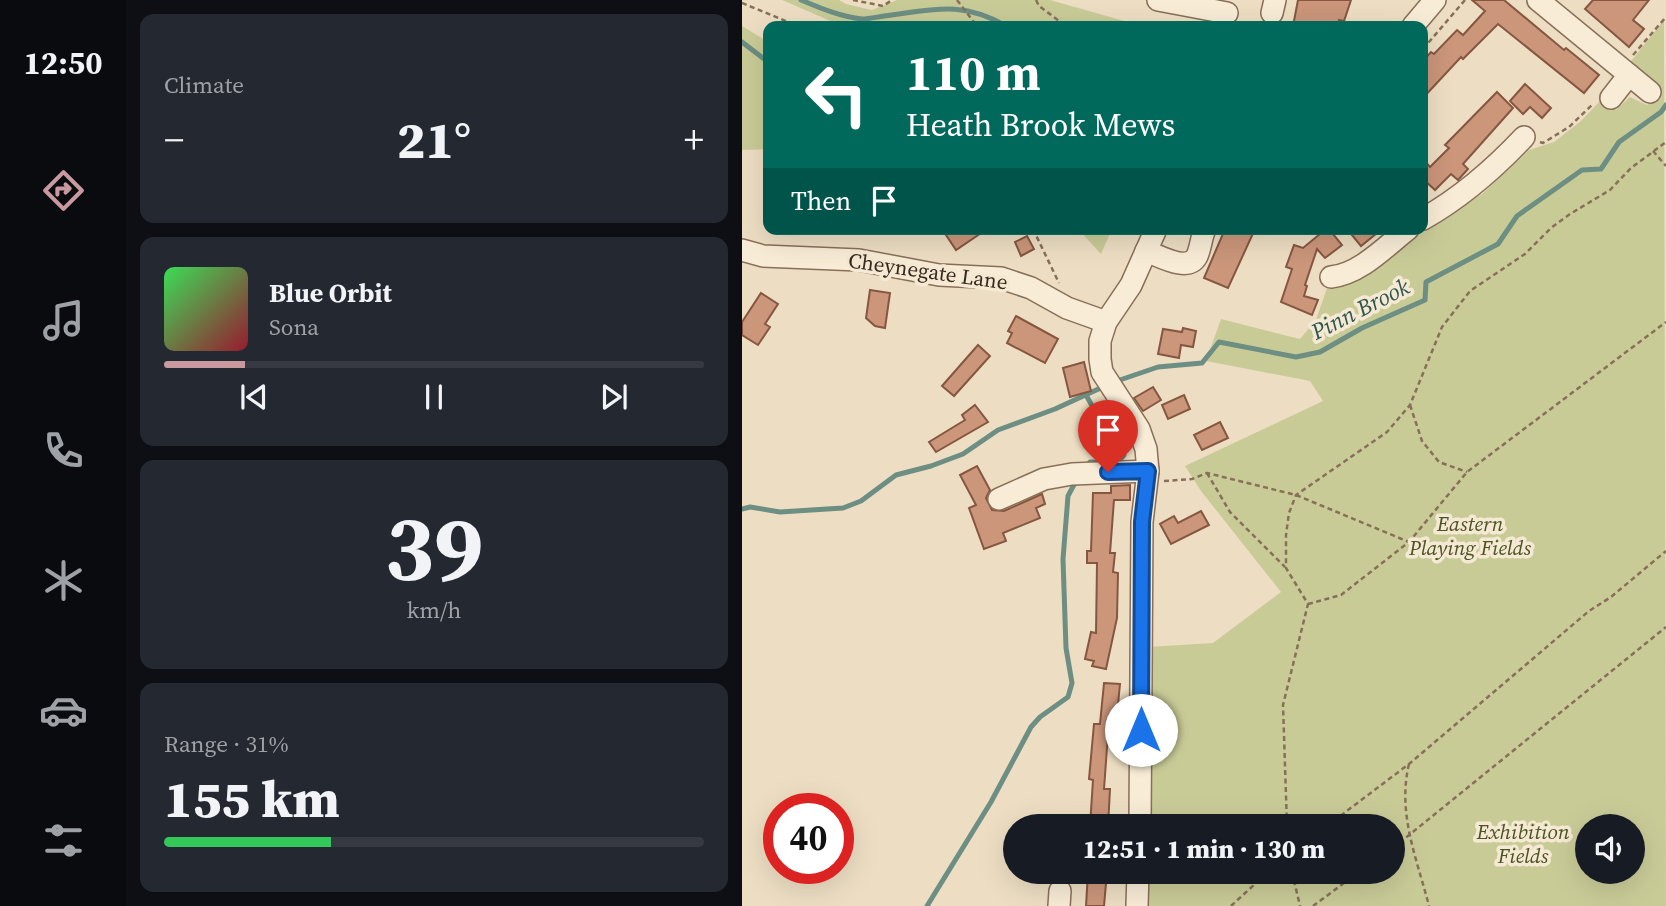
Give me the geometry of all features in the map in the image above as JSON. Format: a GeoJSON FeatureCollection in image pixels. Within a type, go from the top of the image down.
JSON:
{"type":"FeatureCollection","features":[{"type":"Feature","properties":{"kind":"street"},"geometry":{"type":"LineString","coordinates":[[1158,0],[1226,13]]}},
{"type":"Feature","properties":{"kind":"street"},"geometry":{"type":"LineString","coordinates":[[1417,21],[1434,0]]}},
{"type":"Feature","properties":{"kind":"street"},"geometry":{"type":"LineString","coordinates":[[1538,0],[1650,92]]}},
{"type":"Feature","properties":{"kind":"street"},"geometry":{"type":"LineString","coordinates":[[1611,98],[1629,75]]}},
{"type":"Feature","properties":{"kind":"street"},"geometry":{"type":"LineString","coordinates":[[1428,216],[1479,182],[1524,138]]}},
{"type":"Feature","properties":{"kind":"street"},"geometry":{"type":"LineString","coordinates":[[1140,814],[1142,522],[1147,475],[1146,449],[1139,429],[1102,372],[1100,341],[1106,322],[1131,285],[1153,235]]}},
{"type":"Feature","properties":{"kind":"street"},"geometry":{"type":"LineString","coordinates":[[1146,251],[1182,264],[1189,263],[1195,260],[1203,235]]}},
{"type":"Feature","properties":{"kind":"street"},"geometry":{"type":"LineString","coordinates":[[1331,277],[1357,269],[1400,235]]}},
{"type":"Feature","properties":{"kind":"street","name":"Cheynegate Lane"},"geometry":{"type":"LineString","coordinates":[[742,250],[763,256],[859,260],[939,275],[1001,278],[1031,288],[1067,308],[1106,322]]}},
{"type":"Feature","properties":{"kind":"street"},"geometry":{"type":"LineString","coordinates":[[999,499],[1044,479],[1080,473],[1147,475]]}},
{"type":"Feature","properties":{"kind":"street"},"geometry":{"type":"LineString","coordinates":[[1137,906],[1138,884]]}},
{"type":"Feature","properties":{"kind":"path"},"geometry":{"type":"LineString","coordinates":[[853,0],[883,6],[892,0]]}},
{"type":"Feature","properties":{"kind":"path"},"geometry":{"type":"LineString","coordinates":[[957,0],[973,21]]}},
{"type":"Feature","properties":{"kind":"path"},"geometry":{"type":"LineString","coordinates":[[1036,0],[1039,6],[1059,21]]}},
{"type":"Feature","properties":{"kind":"path"},"geometry":{"type":"LineString","coordinates":[[1428,43],[1465,0]]}},
{"type":"Feature","properties":{"kind":"path"},"geometry":{"type":"LineString","coordinates":[[742,3],[786,21]]}},
{"type":"Feature","properties":{"kind":"path"},"geometry":{"type":"LineString","coordinates":[[1286,568],[1287,524],[1296,495],[1387,432],[1410,405],[1442,327],[1469,291],[1525,254],[1551,228],[1570,214],[1610,190],[1631,168],[1666,142]]}},
{"type":"Feature","properties":{"kind":"path"},"geometry":{"type":"LineString","coordinates":[[1653,151],[1666,166]]}},
{"type":"Feature","properties":{"kind":"path"},"geometry":{"type":"LineString","coordinates":[[1036,235],[1054,269],[1067,308]]}},
{"type":"Feature","properties":{"kind":"path"},"geometry":{"type":"LineString","coordinates":[[1308,604],[1341,594],[1409,542],[1467,472],[1666,322]]}},
{"type":"Feature","properties":{"kind":"path"},"geometry":{"type":"LineString","coordinates":[[1410,405],[1422,441],[1439,461],[1467,472]]}},
{"type":"Feature","properties":{"kind":"path"},"geometry":{"type":"LineString","coordinates":[[1147,475],[1171,481],[1192,479],[1207,473],[1296,495],[1409,542]]}},
{"type":"Feature","properties":{"kind":"path"},"geometry":{"type":"LineString","coordinates":[[1207,473],[1230,512],[1286,568],[1308,604],[1283,705],[1287,814]]}},
{"type":"Feature","properties":{"kind":"path"},"geometry":{"type":"LineString","coordinates":[[1343,814],[1409,764],[1589,611],[1611,597],[1666,551]]}},
{"type":"Feature","properties":{"kind":"path"},"geometry":{"type":"LineString","coordinates":[[1405,840],[1474,780],[1666,627]]}},
{"type":"Feature","properties":{"kind":"path"},"geometry":{"type":"LineString","coordinates":[[1409,764],[1404,798],[1410,836],[1429,906]]}},
{"type":"Feature","properties":{"kind":"path"},"geometry":{"type":"LineString","coordinates":[[1231,906],[1255,884]]}},
{"type":"Feature","properties":{"kind":"path"},"geometry":{"type":"LineString","coordinates":[[1295,884],[1300,906]]}},
{"type":"Feature","properties":{"kind":"path"},"geometry":{"type":"LineString","coordinates":[[1313,906],[1343,884]]}},
{"type":"Feature","properties":{"kind":"green space"},"geometry":{"type":"Polygon","coordinates":[[[782,0],[839,0],[872,10],[897,0],[1050,0],[1124,21],[830,21],[782,0]]]}},
{"type":"Feature","properties":{"kind":"green space","name":"Eastern Playing Fields"},"geometry":{"type":"Polygon","coordinates":[[[1664,20],[1666,906],[1144,906],[1145,884],[1405,884],[1405,814],[1148,814],[1148,647],[1213,643],[1281,592],[1201,491],[1185,466],[1323,401],[1310,381],[1206,361],[1221,319],[1300,339],[1316,320],[1327,288],[1369,270],[1413,235],[1428,235],[1428,225],[1482,194],[1529,150],[1554,142],[1581,121],[1602,99],[1616,110],[1630,97],[1647,105],[1658,90],[1628,65],[1664,20]]]}},
{"type":"Feature","properties":{"kind":"green space"},"geometry":{"type":"Polygon","coordinates":[[[742,26],[763,39],[763,149],[742,150],[742,26]]]}},
{"type":"Feature","properties":{"kind":"green space"},"geometry":{"type":"Polygon","coordinates":[[[1084,235],[1109,235],[1101,254],[1084,235]]]}},
{"type":"Feature","properties":{"kind":"building"},"geometry":{"type":"Polygon","coordinates":[[[1298,0],[1351,0],[1344,21],[1294,21],[1298,0]]]}},
{"type":"Feature","properties":{"kind":"building"},"geometry":{"type":"Polygon","coordinates":[[[1472,0],[1504,0],[1599,75],[1584,93],[1498,24],[1463,59],[1461,57],[1428,93],[1428,55],[1431,52],[1434,54],[1457,30],[1463,35],[1485,11],[1472,0]]]}},
{"type":"Feature","properties":{"kind":"building"},"geometry":{"type":"Polygon","coordinates":[[[1593,0],[1649,0],[1633,20],[1644,29],[1629,47],[1585,9],[1593,0]]]}},
{"type":"Feature","properties":{"kind":"building"},"geometry":{"type":"Polygon","coordinates":[[[1525,84],[1551,108],[1542,118],[1530,107],[1523,114],[1510,101],[1525,84]]]}},
{"type":"Feature","properties":{"kind":"building"},"geometry":{"type":"Polygon","coordinates":[[[1497,92],[1513,108],[1463,164],[1468,169],[1458,180],[1451,174],[1435,190],[1428,184],[1428,165],[1430,167],[1449,148],[1445,145],[1497,92]]]}},
{"type":"Feature","properties":{"kind":"building"},"geometry":{"type":"Polygon","coordinates":[[[946,235],[978,235],[956,250],[946,235]]]}},
{"type":"Feature","properties":{"kind":"building"},"geometry":{"type":"Polygon","coordinates":[[[1222,235],[1252,235],[1228,288],[1204,278],[1222,235]]]}},
{"type":"Feature","properties":{"kind":"building"},"geometry":{"type":"Polygon","coordinates":[[[1319,235],[1334,235],[1342,245],[1325,258],[1317,249],[1304,296],[1318,300],[1312,315],[1281,302],[1292,269],[1286,267],[1294,245],[1303,248],[1319,235]]]}},
{"type":"Feature","properties":{"kind":"building"},"geometry":{"type":"Polygon","coordinates":[[[1352,235],[1375,235],[1361,246],[1352,235]]]}},
{"type":"Feature","properties":{"kind":"building"},"geometry":{"type":"Polygon","coordinates":[[[1027,236],[1034,249],[1021,256],[1015,242],[1027,236]]]}},
{"type":"Feature","properties":{"kind":"building"},"geometry":{"type":"Polygon","coordinates":[[[870,290],[890,293],[885,328],[875,326],[866,318],[870,290]]]}},
{"type":"Feature","properties":{"kind":"building"},"geometry":{"type":"Polygon","coordinates":[[[761,293],[778,304],[765,324],[770,327],[758,345],[742,335],[742,322],[761,293]]]}},
{"type":"Feature","properties":{"kind":"building"},"geometry":{"type":"Polygon","coordinates":[[[1016,316],[1058,339],[1045,363],[1007,343],[1012,333],[1008,331],[1016,316]]]}},
{"type":"Feature","properties":{"kind":"building"},"geometry":{"type":"Polygon","coordinates":[[[1183,328],[1196,331],[1193,347],[1181,345],[1179,358],[1158,354],[1163,329],[1182,332],[1183,328]]]}},
{"type":"Feature","properties":{"kind":"building"},"geometry":{"type":"Polygon","coordinates":[[[978,345],[990,356],[954,396],[942,386],[978,345]]]}},
{"type":"Feature","properties":{"kind":"building"},"geometry":{"type":"Polygon","coordinates":[[[1084,362],[1091,391],[1070,397],[1063,368],[1084,362]]]}},
{"type":"Feature","properties":{"kind":"building"},"geometry":{"type":"Polygon","coordinates":[[[1153,387],[1161,400],[1143,411],[1134,398],[1153,387]]]}},
{"type":"Feature","properties":{"kind":"building"},"geometry":{"type":"Polygon","coordinates":[[[1184,395],[1190,409],[1168,419],[1162,405],[1184,395]]]}},
{"type":"Feature","properties":{"kind":"building"},"geometry":{"type":"Polygon","coordinates":[[[975,405],[988,422],[936,452],[929,442],[965,420],[962,415],[975,405]]]}},
{"type":"Feature","properties":{"kind":"building"},"geometry":{"type":"Polygon","coordinates":[[[1220,422],[1228,438],[1202,450],[1194,435],[1220,422]]]}},
{"type":"Feature","properties":{"kind":"building"},"geometry":{"type":"Polygon","coordinates":[[[977,466],[990,490],[986,498],[992,510],[1004,511],[1042,494],[1045,504],[1036,508],[1040,518],[1003,533],[1006,541],[984,549],[969,508],[976,505],[960,475],[977,466]]]}},
{"type":"Feature","properties":{"kind":"building"},"geometry":{"type":"Polygon","coordinates":[[[1130,485],[1130,500],[1114,500],[1110,553],[1115,553],[1113,572],[1118,573],[1117,618],[1106,669],[1092,666],[1094,661],[1085,659],[1091,632],[1096,633],[1097,563],[1087,563],[1087,551],[1091,551],[1093,493],[1111,493],[1111,486],[1130,485]]]}},
{"type":"Feature","properties":{"kind":"building"},"geometry":{"type":"Polygon","coordinates":[[[1201,511],[1209,525],[1171,544],[1160,524],[1174,516],[1178,523],[1201,511]]]}},
{"type":"Feature","properties":{"kind":"building"},"geometry":{"type":"Polygon","coordinates":[[[1104,683],[1120,684],[1115,735],[1108,734],[1104,789],[1110,789],[1109,814],[1091,814],[1093,780],[1089,779],[1094,724],[1100,724],[1104,683]]]}},
{"type":"Feature","properties":{"kind":"building"},"geometry":{"type":"Polygon","coordinates":[[[1087,884],[1106,884],[1104,906],[1086,906],[1087,884]]]}},
{"type":"Feature","properties":{"kind":"waterway"},"geometry":{"type":"LineString","coordinates":[[801,0],[838,14],[862,19],[946,9],[975,13],[996,21]]}},
{"type":"Feature","properties":{"kind":"waterway"},"geometry":{"type":"LineString","coordinates":[[742,42],[763,58]]}},
{"type":"Feature","properties":{"kind":"waterway","name":"Pinn Brook"},"geometry":{"type":"LineString","coordinates":[[1114,382],[1158,367],[1202,363],[1219,342],[1296,357],[1320,352],[1362,328],[1425,300],[1426,282],[1498,244],[1517,216],[1582,170],[1601,169],[1619,142],[1661,112],[1666,105]]}},
{"type":"Feature","properties":{"kind":"waterway","name":"Pinn Brook"},"geometry":{"type":"LineString","coordinates":[[742,509],[750,507],[780,512],[843,508],[861,501],[896,475],[963,454],[998,430],[1055,409],[1105,386]]}},
{"type":"Feature","properties":{"kind":"waterway"},"geometry":{"type":"LineString","coordinates":[[1086,395],[1113,443],[1124,455],[1118,462],[1090,462],[1087,466]]}},
{"type":"Feature","properties":{"kind":"waterway"},"geometry":{"type":"LineString","coordinates":[[927,906],[991,802],[1031,727],[1068,697],[1072,683],[1066,648],[1063,559],[1068,496],[1077,479]]}},
{"type":"Feature","properties":{"kind":"route"},"geometry":{"type":"LineString","coordinates":[[1108,472],[1148,471],[1142,522],[1141,730]]}},
{"type":"Feature","properties":{"kind":"park label","name":"Exhibition Fields"},"geometry":{"type":"Point","coordinates":[1523,843]}}]}
